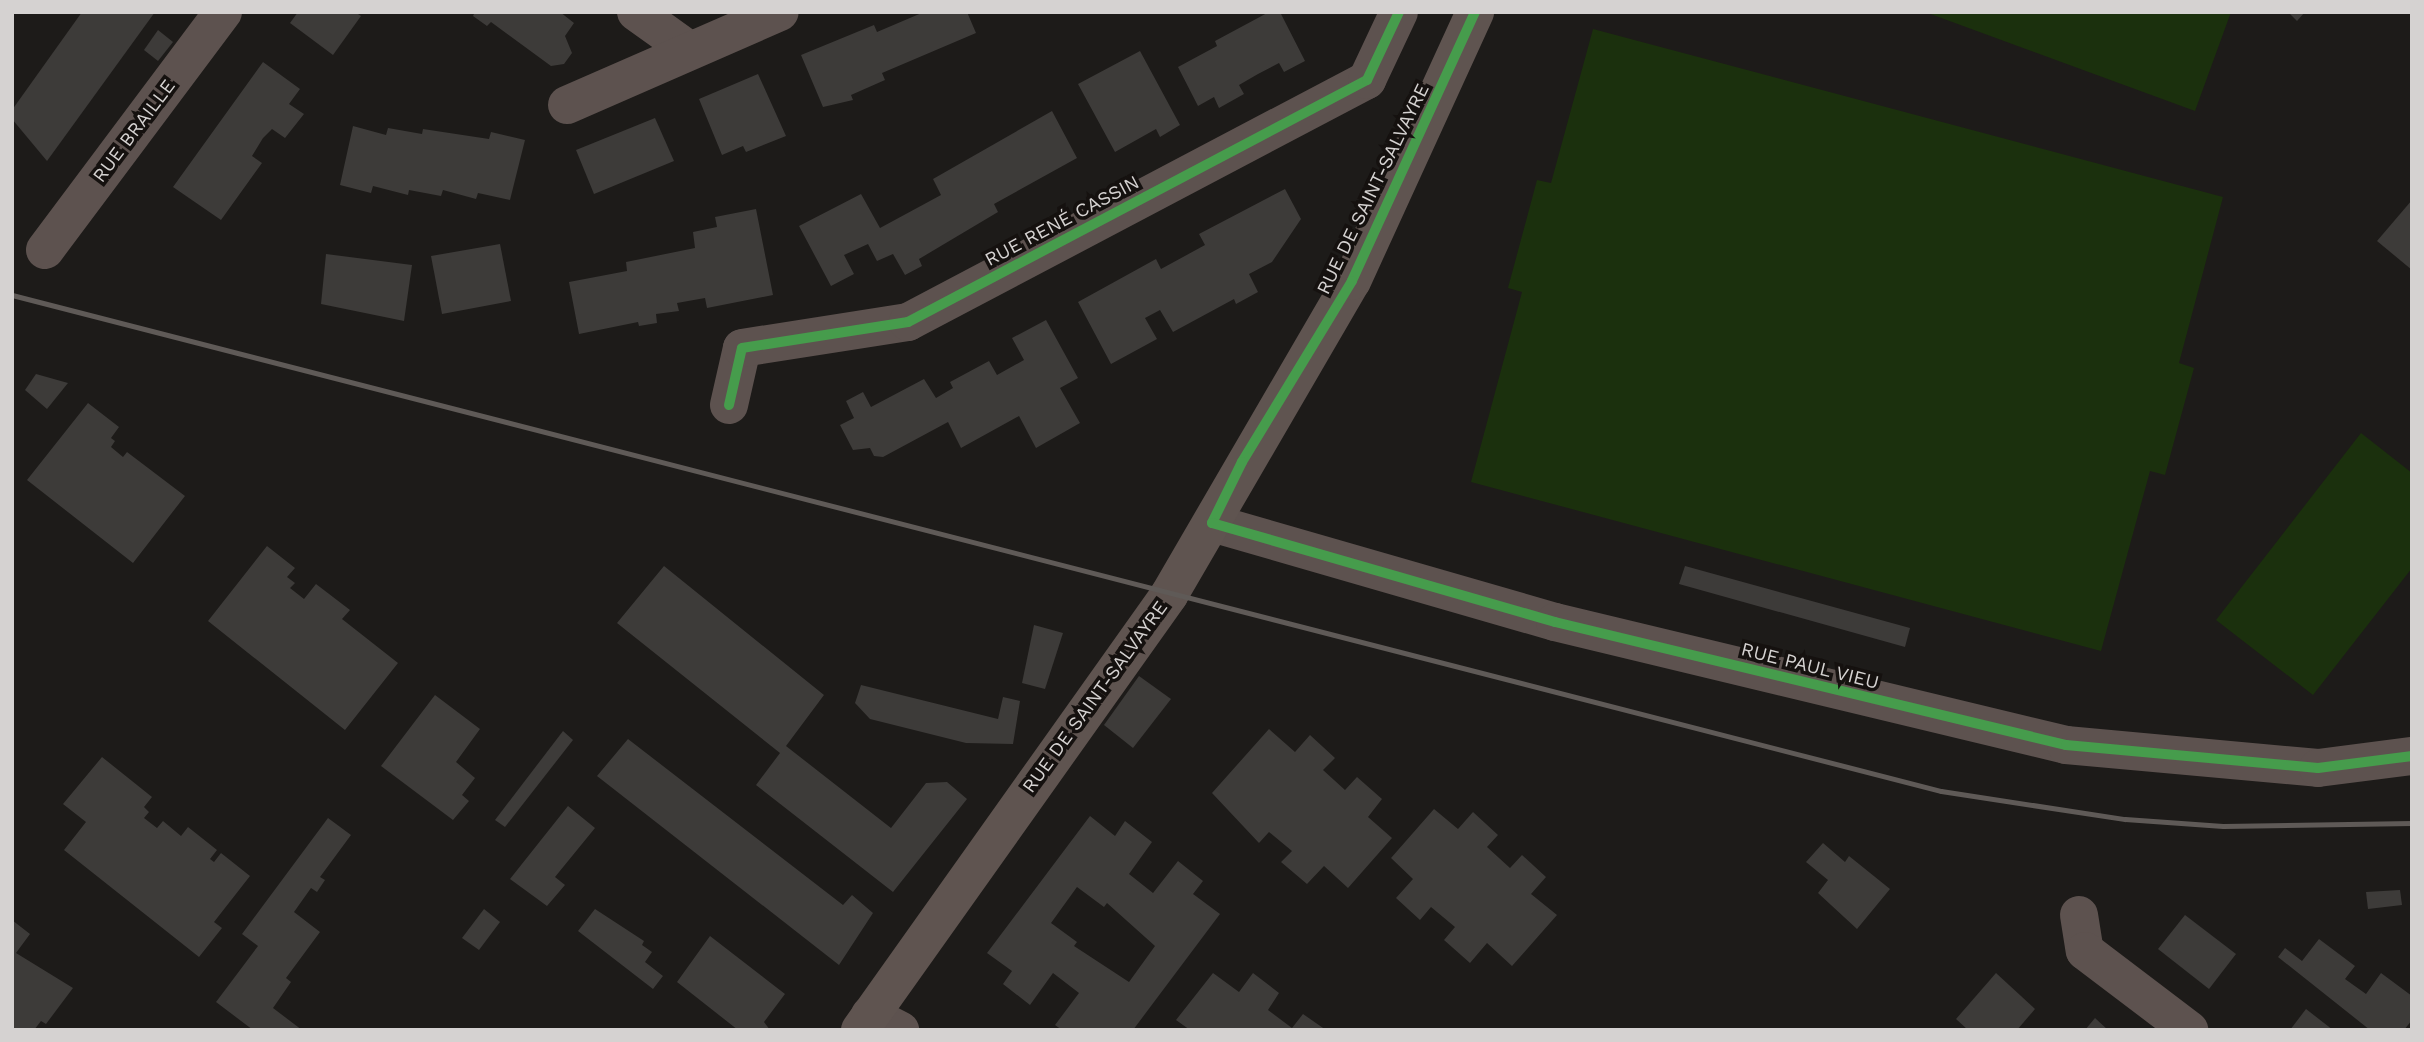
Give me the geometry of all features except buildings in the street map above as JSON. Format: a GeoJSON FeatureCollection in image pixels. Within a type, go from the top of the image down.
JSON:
{"type":"FeatureCollection","features":[{"type":"Feature","properties":{"kind":"street","name":"RUE BRAILLE"},"geometry":{"type":"LineString","coordinates":[[45,250],[223,12]]}},
{"type":"Feature","properties":{"kind":"street"},"geometry":{"type":"LineString","coordinates":[[636,12],[689,50]]}},
{"type":"Feature","properties":{"kind":"street"},"geometry":{"type":"LineString","coordinates":[[567,105],[780,12]]}},
{"type":"Feature","properties":{"kind":"street","name":"RUE RENÉ CASSIN"},"geometry":{"type":"LineString","coordinates":[[729,405],[742,348],[908,322],[1367,80],[1399,12]]}},
{"type":"Feature","properties":{"kind":"street","name":"RUE DE SAINT-SALVAYRE"},"geometry":{"type":"LineString","coordinates":[[877,1025],[1169,594],[1212,523],[1242,462],[1352,281],[1475,12]]}},
{"type":"Feature","properties":{"kind":"street","name":"RUE PAUL VIEU"},"geometry":{"type":"LineString","coordinates":[[1212,523],[1555,622],[2066,745],[2318,768],[2412,756]]}},
{"type":"Feature","properties":{"kind":"street"},"geometry":{"type":"LineString","coordinates":[[2079,915],[2085,951],[2189,1030]]}},
{"type":"Feature","properties":{"kind":"green space"},"geometry":{"type":"Polygon","coordinates":[[[1925,12],[2231,12],[2195,111],[1925,12]]]}},
{"type":"Feature","properties":{"kind":"green space"},"geometry":{"type":"Polygon","coordinates":[[[1593,29],[2223,197],[2179,363],[2194,368],[2165,475],[2150,471],[2101,651],[1471,482],[1522,292],[1508,288],[1537,180],[1551,183],[1593,29]]]}},
{"type":"Feature","properties":{"kind":"green space"},"geometry":{"type":"Polygon","coordinates":[[[2361,433],[2412,473],[2412,568],[2313,695],[2216,620],[2361,433]]]}},
{"type":"Feature","properties":{"kind":"railway"},"geometry":{"type":"LineString","coordinates":[[12,295],[1941,791],[2125,819],[2223,826],[2412,823]]}},
{"type":"Feature","properties":{"kind":"cycle path"},"geometry":{"type":"LineString","coordinates":[[729,405],[742,348],[908,322],[1367,80],[1399,12]]}},
{"type":"Feature","properties":{"kind":"cycle path"},"geometry":{"type":"LineString","coordinates":[[1475,12],[1352,281],[1242,462],[1212,523],[1555,622],[2066,745],[2318,768],[2412,756]]}}]}
